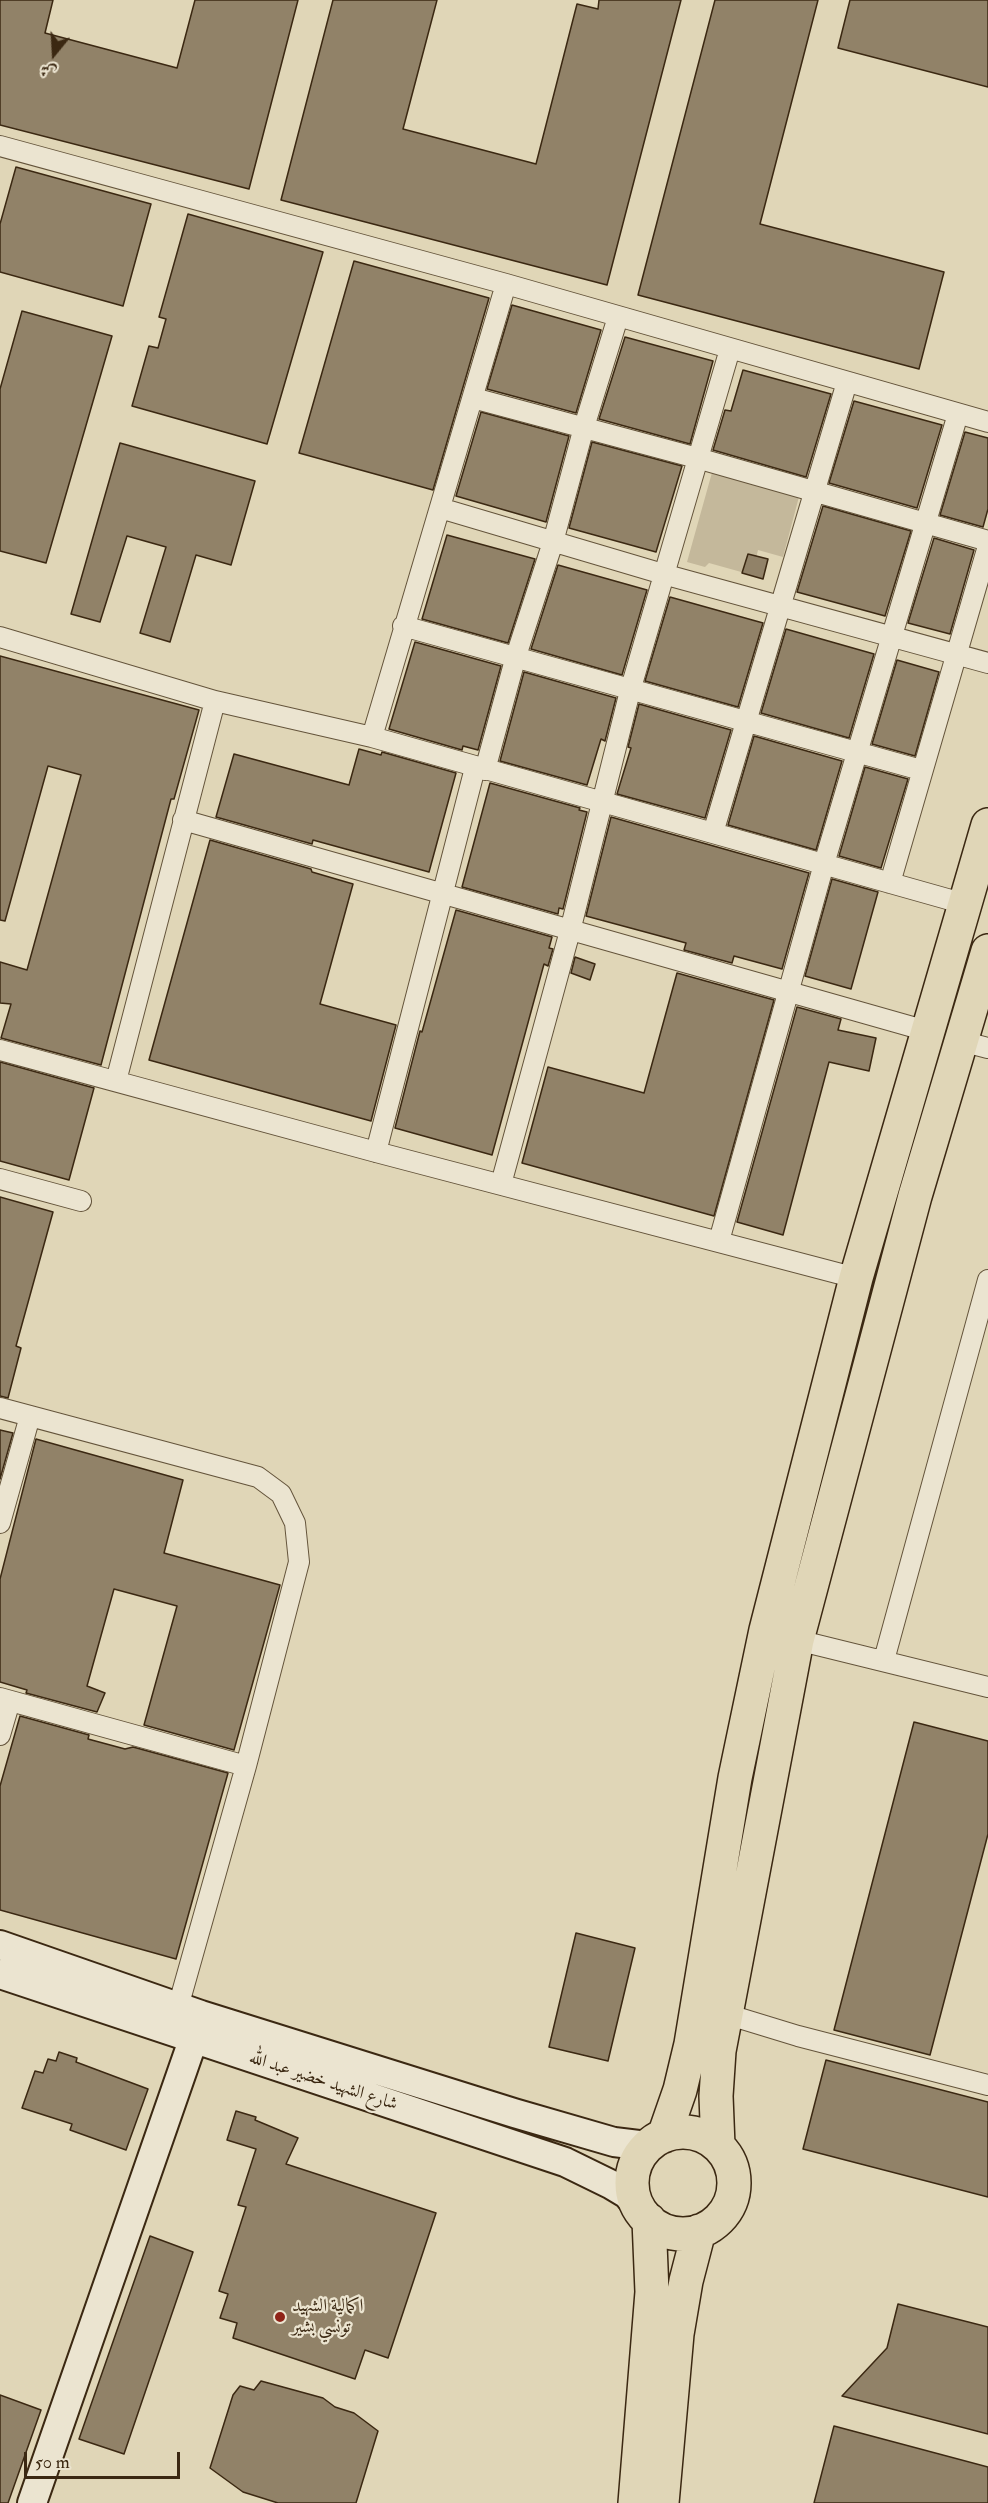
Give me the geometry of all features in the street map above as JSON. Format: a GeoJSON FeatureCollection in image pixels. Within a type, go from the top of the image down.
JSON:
{"type":"FeatureCollection","features":[{"type":"Feature","properties":{"kind":"highway"},"geometry":{"type":"LineString","coordinates":[[635,2503],[652,2292],[652,2250],[644,2214],[634,2197],[635,2164],[655,2141],[680,2090],[691,2044],[735,1778],[755,1679],[856,1278],[988,825]]}},
{"type":"Feature","properties":{"kind":"highway"},"geometry":{"type":"LineString","coordinates":[[718,2146],[716,2096],[726,2014],[797,1640],[912,1208],[975,1044],[988,951]]}},
{"type":"Feature","properties":{"kind":"highway"},"geometry":{"type":"LineString","coordinates":[[644,2214],[672,2233],[686,2234],[699,2231],[718,2220],[731,2200],[734,2189],[731,2166],[718,2146],[709,2139],[687,2132],[655,2141]]}},
{"type":"Feature","properties":{"kind":"highway"},"geometry":{"type":"LineString","coordinates":[[662,2503],[677,2334],[686,2281],[699,2231]]}},
{"type":"Feature","properties":{"kind":"main road","name":"شارع الشهيد خضير عبد الله"},"geometry":{"type":"LineString","coordinates":[[0,1945],[191,2021],[566,2162],[612,2184],[627,2194],[644,2214]]}},
{"type":"Feature","properties":{"kind":"main road","name":"شارع الشهيد خضير عبد الله"},"geometry":{"type":"LineString","coordinates":[[0,1974],[191,2021],[614,2142],[655,2141]]}},
{"type":"Feature","properties":{"kind":"main road"},"geometry":{"type":"LineString","coordinates":[[32,2503],[191,2021]]}},
{"type":"Feature","properties":{"kind":"street"},"geometry":{"type":"LineString","coordinates":[[0,146],[506,285],[988,422]]}},
{"type":"Feature","properties":{"kind":"street"},"geometry":{"type":"LineString","coordinates":[[372,737],[403,626],[506,285]]}},
{"type":"Feature","properties":{"kind":"street"},"geometry":{"type":"LineString","coordinates":[[376,1152],[441,894],[552,542],[618,317]]}},
{"type":"Feature","properties":{"kind":"street"},"geometry":{"type":"LineString","coordinates":[[501,1184],[570,931],[630,691],[730,349]]}},
{"type":"Feature","properties":{"kind":"street"},"geometry":{"type":"LineString","coordinates":[[713,833],[847,382]]}},
{"type":"Feature","properties":{"kind":"street"},"geometry":{"type":"LineString","coordinates":[[473,398],[697,458],[988,541]]}},
{"type":"Feature","properties":{"kind":"street"},"geometry":{"type":"LineString","coordinates":[[719,1242],[824,864],[958,414]]}},
{"type":"Feature","properties":{"kind":"street"},"geometry":{"type":"LineString","coordinates":[[440,508],[663,574],[988,663]]}},
{"type":"Feature","properties":{"kind":"street"},"geometry":{"type":"LineString","coordinates":[[890,883],[988,546]]}},
{"type":"Feature","properties":{"kind":"street"},"geometry":{"type":"LineString","coordinates":[[403,626],[516,656],[630,691],[921,770]]}},
{"type":"Feature","properties":{"kind":"street"},"geometry":{"type":"LineString","coordinates":[[0,637],[215,701],[372,737],[965,904]]}},
{"type":"Feature","properties":{"kind":"street"},"geometry":{"type":"LineString","coordinates":[[116,1081],[215,701]]}},
{"type":"Feature","properties":{"kind":"street"},"geometry":{"type":"LineString","coordinates":[[183,820],[927,1031]]}},
{"type":"Feature","properties":{"kind":"street"},"geometry":{"type":"LineString","coordinates":[[0,1050],[856,1278]]}},
{"type":"Feature","properties":{"kind":"street"},"geometry":{"type":"LineString","coordinates":[[0,1179],[81,1202]]}},
{"type":"Feature","properties":{"kind":"street"},"geometry":{"type":"LineString","coordinates":[[884,1660],[988,1280]]}},
{"type":"Feature","properties":{"kind":"street"},"geometry":{"type":"LineString","coordinates":[[0,1408],[258,1477],[281,1494],[295,1523],[299,1562],[246,1766],[191,2021]]}},
{"type":"Feature","properties":{"kind":"street"},"geometry":{"type":"LineString","coordinates":[[0,1523],[30,1416]]}},
{"type":"Feature","properties":{"kind":"street"},"geometry":{"type":"LineString","coordinates":[[797,1640],[988,1687]]}},
{"type":"Feature","properties":{"kind":"street"},"geometry":{"type":"LineString","coordinates":[[0,1736],[5,1699],[246,1766]]}},
{"type":"Feature","properties":{"kind":"street"},"geometry":{"type":"LineString","coordinates":[[726,2014],[798,2036],[988,2085]]}},
{"type":"Feature","properties":{"kind":"shaded area"},"geometry":{"type":"Polygon","coordinates":[[[713,469],[800,493],[783,557],[758,550],[752,575],[709,563],[705,567],[687,562],[713,469]]]}},
{"type":"Feature","properties":{"kind":"building"},"geometry":{"type":"Polygon","coordinates":[[[0,0],[53,0],[45,33],[177,68],[195,0],[298,0],[249,189],[0,125],[0,0]]]}},
{"type":"Feature","properties":{"kind":"building"},"geometry":{"type":"Polygon","coordinates":[[[333,0],[437,0],[403,129],[536,164],[577,4],[598,9],[599,0],[681,0],[607,285],[281,200],[333,0]]]}},
{"type":"Feature","properties":{"kind":"building"},"geometry":{"type":"Polygon","coordinates":[[[715,0],[818,0],[760,224],[944,272],[919,369],[638,295],[715,0]]]}},
{"type":"Feature","properties":{"kind":"building"},"geometry":{"type":"Polygon","coordinates":[[[850,0],[988,0],[988,87],[838,48],[850,0]]]}},
{"type":"Feature","properties":{"kind":"building"},"geometry":{"type":"Polygon","coordinates":[[[16,167],[151,204],[123,306],[0,272],[0,224],[16,167]]]}},
{"type":"Feature","properties":{"kind":"building"},"geometry":{"type":"Polygon","coordinates":[[[188,214],[323,252],[267,444],[132,406],[149,346],[158,348],[166,319],[159,317],[188,214]]]}},
{"type":"Feature","properties":{"kind":"building"},"geometry":{"type":"Polygon","coordinates":[[[354,261],[489,298],[433,490],[299,453],[354,261]]]}},
{"type":"Feature","properties":{"kind":"building"},"geometry":{"type":"Polygon","coordinates":[[[512,305],[601,330],[576,413],[487,389],[512,305]]]}},
{"type":"Feature","properties":{"kind":"building"},"geometry":{"type":"Polygon","coordinates":[[[22,311],[112,336],[46,563],[0,551],[0,389],[22,311]]]}},
{"type":"Feature","properties":{"kind":"building"},"geometry":{"type":"Polygon","coordinates":[[[625,337],[713,361],[690,444],[599,419],[625,337]]]}},
{"type":"Feature","properties":{"kind":"building"},"geometry":{"type":"Polygon","coordinates":[[[743,370],[831,394],[806,477],[713,450],[725,410],[731,411],[743,370]]]}},
{"type":"Feature","properties":{"kind":"building"},"geometry":{"type":"Polygon","coordinates":[[[854,401],[942,425],[917,508],[829,483],[854,401]]]}},
{"type":"Feature","properties":{"kind":"building"},"geometry":{"type":"Polygon","coordinates":[[[481,412],[569,436],[546,522],[456,496],[481,412]]]}},
{"type":"Feature","properties":{"kind":"building"},"geometry":{"type":"Polygon","coordinates":[[[965,432],[988,438],[988,509],[983,527],[940,515],[965,432]]]}},
{"type":"Feature","properties":{"kind":"building"},"geometry":{"type":"Polygon","coordinates":[[[592,442],[682,466],[656,552],[569,528],[592,442]]]}},
{"type":"Feature","properties":{"kind":"building"},"geometry":{"type":"Polygon","coordinates":[[[120,443],[255,481],[231,565],[196,555],[170,642],[140,633],[166,547],[127,536],[100,622],[71,614],[120,443]]]}},
{"type":"Feature","properties":{"kind":"building"},"geometry":{"type":"Polygon","coordinates":[[[823,506],[911,531],[885,616],[797,592],[823,506]]]}},
{"type":"Feature","properties":{"kind":"building"},"geometry":{"type":"Polygon","coordinates":[[[447,535],[535,559],[508,643],[422,619],[447,535]]]}},
{"type":"Feature","properties":{"kind":"building"},"geometry":{"type":"Polygon","coordinates":[[[934,538],[974,550],[950,634],[908,623],[934,538]]]}},
{"type":"Feature","properties":{"kind":"building"},"geometry":{"type":"Polygon","coordinates":[[[748,554],[768,559],[763,579],[742,573],[748,554]]]}},
{"type":"Feature","properties":{"kind":"building"},"geometry":{"type":"Polygon","coordinates":[[[558,565],[647,590],[622,675],[531,649],[558,565]]]}},
{"type":"Feature","properties":{"kind":"building"},"geometry":{"type":"Polygon","coordinates":[[[670,597],[763,623],[738,707],[645,681],[670,597]]]}},
{"type":"Feature","properties":{"kind":"building"},"geometry":{"type":"Polygon","coordinates":[[[786,629],[874,654],[849,738],[761,713],[786,629]]]}},
{"type":"Feature","properties":{"kind":"building"},"geometry":{"type":"Polygon","coordinates":[[[415,642],[501,666],[478,750],[463,746],[462,750],[389,729],[415,642]]]}},
{"type":"Feature","properties":{"kind":"building"},"geometry":{"type":"Polygon","coordinates":[[[0,656],[199,710],[174,799],[171,799],[101,1065],[1,1038],[11,1004],[0,1003],[0,962],[27,970],[81,775],[48,766],[5,921],[0,920],[0,656]]]}},
{"type":"Feature","properties":{"kind":"building"},"geometry":{"type":"Polygon","coordinates":[[[897,660],[939,672],[915,756],[872,744],[897,660]]]}},
{"type":"Feature","properties":{"kind":"building"},"geometry":{"type":"Polygon","coordinates":[[[524,672],[616,698],[605,741],[601,739],[587,785],[500,761],[524,672]]]}},
{"type":"Feature","properties":{"kind":"building"},"geometry":{"type":"Polygon","coordinates":[[[639,704],[731,730],[705,818],[617,794],[631,748],[628,747],[639,704]]]}},
{"type":"Feature","properties":{"kind":"building"},"geometry":{"type":"Polygon","coordinates":[[[754,736],[842,761],[816,850],[728,825],[754,736]]]}},
{"type":"Feature","properties":{"kind":"building"},"geometry":{"type":"Polygon","coordinates":[[[359,749],[381,755],[382,752],[456,773],[429,872],[313,840],[312,844],[216,817],[234,754],[349,785],[359,749]]]}},
{"type":"Feature","properties":{"kind":"building"},"geometry":{"type":"Polygon","coordinates":[[[865,767],[908,779],[881,868],[839,856],[865,767]]]}},
{"type":"Feature","properties":{"kind":"building"},"geometry":{"type":"Polygon","coordinates":[[[490,783],[580,808],[579,810],[587,812],[563,909],[559,908],[558,914],[462,887],[490,783]]]}},
{"type":"Feature","properties":{"kind":"building"},"geometry":{"type":"Polygon","coordinates":[[[611,817],[809,873],[782,969],[734,956],[732,963],[684,950],[686,943],[586,916],[611,817]]]}},
{"type":"Feature","properties":{"kind":"building"},"geometry":{"type":"Polygon","coordinates":[[[210,840],[311,869],[312,872],[353,884],[320,1004],[396,1025],[371,1121],[149,1060],[210,840]]]}},
{"type":"Feature","properties":{"kind":"building"},"geometry":{"type":"Polygon","coordinates":[[[832,879],[878,892],[851,989],[805,976],[832,879]]]}},
{"type":"Feature","properties":{"kind":"building"},"geometry":{"type":"Polygon","coordinates":[[[456,910],[552,937],[549,948],[553,949],[548,966],[544,964],[492,1155],[395,1128],[420,1031],[422,1032],[456,910]]]}},
{"type":"Feature","properties":{"kind":"building"},"geometry":{"type":"Polygon","coordinates":[[[575,957],[595,964],[590,980],[571,973],[575,957]]]}},
{"type":"Feature","properties":{"kind":"building"},"geometry":{"type":"Polygon","coordinates":[[[677,973],[774,1000],[714,1216],[522,1163],[548,1067],[644,1093],[677,973]]]}},
{"type":"Feature","properties":{"kind":"building"},"geometry":{"type":"Polygon","coordinates":[[[797,1007],[841,1019],[838,1030],[876,1038],[869,1071],[829,1062],[783,1235],[737,1222],[797,1007]]]}},
{"type":"Feature","properties":{"kind":"building"},"geometry":{"type":"Polygon","coordinates":[[[0,1062],[94,1088],[69,1180],[0,1161],[0,1062]]]}},
{"type":"Feature","properties":{"kind":"building"},"geometry":{"type":"Polygon","coordinates":[[[0,1197],[53,1212],[16,1346],[21,1348],[8,1398],[0,1396],[0,1197]]]}},
{"type":"Feature","properties":{"kind":"building"},"geometry":{"type":"Polygon","coordinates":[[[0,1430],[13,1433],[0,1479],[0,1430]]]}},
{"type":"Feature","properties":{"kind":"building"},"geometry":{"type":"Polygon","coordinates":[[[36,1439],[183,1480],[164,1553],[280,1585],[234,1750],[144,1725],[177,1606],[114,1589],[87,1686],[105,1693],[97,1712],[26,1693],[27,1690],[0,1682],[0,1579],[36,1439]]]}},
{"type":"Feature","properties":{"kind":"building"},"geometry":{"type":"Polygon","coordinates":[[[20,1716],[89,1735],[88,1739],[125,1749],[133,1747],[228,1773],[176,1959],[0,1910],[0,1786],[20,1716]]]}},
{"type":"Feature","properties":{"kind":"building"},"geometry":{"type":"Polygon","coordinates":[[[914,1722],[988,1741],[988,1834],[930,2055],[834,2030],[914,1722]]]}},
{"type":"Feature","properties":{"kind":"building"},"geometry":{"type":"Polygon","coordinates":[[[576,1933],[635,1948],[608,2061],[549,2047],[576,1933]]]}},
{"type":"Feature","properties":{"kind":"building"},"geometry":{"type":"Polygon","coordinates":[[[59,2052],[77,2058],[76,2062],[148,2089],[126,2150],[70,2130],[72,2124],[22,2108],[35,2071],[43,2073],[48,2059],[56,2061],[59,2052]]]}},
{"type":"Feature","properties":{"kind":"building"},"geometry":{"type":"Polygon","coordinates":[[[826,2060],[988,2102],[988,2197],[803,2149],[826,2060]]]}},
{"type":"Feature","properties":{"kind":"building"},"geometry":{"type":"Polygon","coordinates":[[[236,2111],[256,2117],[255,2120],[298,2138],[286,2164],[436,2213],[388,2358],[365,2350],[355,2379],[233,2338],[237,2323],[220,2318],[228,2294],[219,2291],[246,2207],[238,2205],[256,2149],[227,2140],[236,2111]]]}},
{"type":"Feature","properties":{"kind":"building"},"geometry":{"type":"Polygon","coordinates":[[[150,2236],[193,2252],[124,2454],[79,2439],[150,2236]]]}},
{"type":"Feature","properties":{"kind":"building"},"geometry":{"type":"Polygon","coordinates":[[[898,2304],[988,2327],[988,2434],[842,2396],[887,2348],[898,2304]]]}},
{"type":"Feature","properties":{"kind":"building"},"geometry":{"type":"Polygon","coordinates":[[[261,2381],[323,2398],[335,2407],[354,2413],[378,2431],[356,2503],[278,2503],[243,2492],[210,2468],[233,2395],[240,2386],[254,2390],[261,2381]]]}},
{"type":"Feature","properties":{"kind":"building"},"geometry":{"type":"Polygon","coordinates":[[[0,2395],[41,2410],[8,2503],[0,2503],[0,2395]]]}},
{"type":"Feature","properties":{"kind":"building"},"geometry":{"type":"Polygon","coordinates":[[[834,2426],[988,2467],[988,2503],[814,2503],[834,2426]]]}},
{"type":"Feature","properties":{"kind":"place","name":"اكمالية الشهيد تونسي بشير"},"geometry":{"type":"Point","coordinates":[280,2317]}}]}
